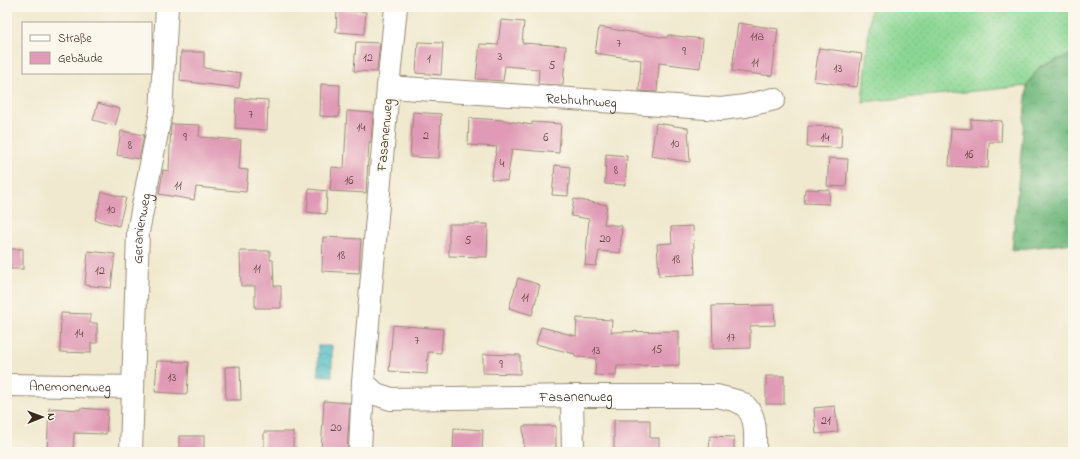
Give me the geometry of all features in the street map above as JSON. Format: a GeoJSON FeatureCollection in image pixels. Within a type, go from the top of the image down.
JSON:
{"type":"FeatureCollection","features":[{"type":"Feature","properties":{"kind":"street","name":"Geranienweg"},"geometry":{"type":"LineString","coordinates":[[131,452],[138,232],[161,112],[167,7]]}},
{"type":"Feature","properties":{"kind":"street","name":"Fasanenweg"},"geometry":{"type":"LineString","coordinates":[[360,452],[363,382],[396,7]]}},
{"type":"Feature","properties":{"kind":"street","name":"Rebhuhnweg"},"geometry":{"type":"LineString","coordinates":[[388,87],[721,109],[745,106],[774,99]]}},
{"type":"Feature","properties":{"kind":"street","name":"Fasanenweg"},"geometry":{"type":"LineString","coordinates":[[363,382],[376,394],[391,399],[572,396],[717,396],[739,402],[750,410],[755,424],[755,452]]}},
{"type":"Feature","properties":{"kind":"street","name":"Anemonenweg"},"geometry":{"type":"LineString","coordinates":[[7,385],[133,387]]}},
{"type":"Feature","properties":{"kind":"street"},"geometry":{"type":"LineString","coordinates":[[572,396],[574,452]]}},
{"type":"Feature","properties":{"kind":"green space"},"geometry":{"type":"Polygon","coordinates":[[[871,7],[1073,7],[1073,54],[1040,66],[1027,86],[862,102],[871,7]]]}},
{"type":"Feature","properties":{"kind":"green space"},"geometry":{"type":"Polygon","coordinates":[[[1073,54],[1073,243],[1012,250],[1027,86],[1040,66],[1073,54]]]}},
{"type":"Feature","properties":{"kind":"water"},"geometry":{"type":"Polygon","coordinates":[[[318,346],[332,346],[332,376],[318,376],[318,346]]]}},
{"type":"Feature","properties":{"kind":"building"},"geometry":{"type":"Polygon","coordinates":[[[337,10],[366,12],[364,34],[336,32],[337,10]]]}},
{"type":"Feature","properties":{"kind":"building"},"geometry":{"type":"Polygon","coordinates":[[[501,20],[524,22],[522,43],[566,46],[563,85],[538,84],[539,69],[505,66],[503,81],[476,79],[480,44],[498,45],[501,20]]]}},
{"type":"Feature","properties":{"kind":"building"},"geometry":{"type":"Polygon","coordinates":[[[738,23],[778,29],[772,76],[732,71],[738,23]]]}},
{"type":"Feature","properties":{"kind":"building"},"geometry":{"type":"Polygon","coordinates":[[[599,27],[667,38],[668,35],[703,39],[700,68],[659,63],[657,92],[639,91],[641,60],[595,53],[599,27]]]}},
{"type":"Feature","properties":{"kind":"building"},"geometry":{"type":"Polygon","coordinates":[[[356,42],[380,43],[377,72],[354,71],[356,42]]]}},
{"type":"Feature","properties":{"kind":"building"},"geometry":{"type":"Polygon","coordinates":[[[418,42],[443,43],[441,75],[416,73],[418,42]]]}},
{"type":"Feature","properties":{"kind":"building"},"geometry":{"type":"Polygon","coordinates":[[[819,48],[862,54],[857,87],[814,81],[819,48]]]}},
{"type":"Feature","properties":{"kind":"building"},"geometry":{"type":"Polygon","coordinates":[[[181,52],[204,52],[204,68],[241,73],[239,88],[180,81],[181,52]]]}},
{"type":"Feature","properties":{"kind":"building"},"geometry":{"type":"Polygon","coordinates":[[[321,84],[340,85],[339,117],[320,116],[321,84]]]}},
{"type":"Feature","properties":{"kind":"building"},"geometry":{"type":"Polygon","coordinates":[[[236,98],[268,100],[267,130],[235,128],[236,98]]]}},
{"type":"Feature","properties":{"kind":"building"},"geometry":{"type":"Polygon","coordinates":[[[98,103],[120,109],[115,126],[93,120],[98,103]]]}},
{"type":"Feature","properties":{"kind":"building"},"geometry":{"type":"Polygon","coordinates":[[[347,111],[373,113],[371,142],[369,142],[366,193],[330,191],[332,167],[344,168],[347,111]]]}},
{"type":"Feature","properties":{"kind":"building"},"geometry":{"type":"Polygon","coordinates":[[[413,112],[441,114],[439,158],[410,157],[413,112]]]}},
{"type":"Feature","properties":{"kind":"building"},"geometry":{"type":"Polygon","coordinates":[[[469,118],[501,120],[532,125],[532,122],[561,124],[559,153],[512,149],[507,181],[491,179],[497,147],[468,145],[469,118]]]}},
{"type":"Feature","properties":{"kind":"building"},"geometry":{"type":"Polygon","coordinates":[[[971,119],[1002,121],[1001,142],[989,142],[988,168],[949,166],[951,128],[971,129],[971,119]]]}},
{"type":"Feature","properties":{"kind":"building"},"geometry":{"type":"Polygon","coordinates":[[[656,123],[688,128],[690,162],[651,156],[656,123]]]}},
{"type":"Feature","properties":{"kind":"building"},"geometry":{"type":"Polygon","coordinates":[[[171,124],[200,125],[199,137],[241,140],[239,169],[248,170],[246,192],[196,187],[194,200],[159,194],[163,170],[169,171],[171,124]]]}},
{"type":"Feature","properties":{"kind":"building"},"geometry":{"type":"Polygon","coordinates":[[[808,126],[842,127],[841,148],[807,147],[808,126]]]}},
{"type":"Feature","properties":{"kind":"building"},"geometry":{"type":"Polygon","coordinates":[[[121,131],[144,135],[139,159],[117,155],[121,131]]]}},
{"type":"Feature","properties":{"kind":"building"},"geometry":{"type":"Polygon","coordinates":[[[606,154],[627,156],[625,185],[605,184],[606,154]]]}},
{"type":"Feature","properties":{"kind":"building"},"geometry":{"type":"Polygon","coordinates":[[[829,158],[848,159],[846,187],[827,186],[829,158]]]}},
{"type":"Feature","properties":{"kind":"building"},"geometry":{"type":"Polygon","coordinates":[[[555,165],[570,167],[568,196],[552,195],[555,165]]]}},
{"type":"Feature","properties":{"kind":"building"},"geometry":{"type":"Polygon","coordinates":[[[309,189],[327,191],[326,214],[307,212],[309,189]]]}},
{"type":"Feature","properties":{"kind":"building"},"geometry":{"type":"Polygon","coordinates":[[[805,189],[830,190],[829,204],[804,203],[805,189]]]}},
{"type":"Feature","properties":{"kind":"building"},"geometry":{"type":"Polygon","coordinates":[[[102,192],[126,198],[119,226],[95,220],[102,192]]]}},
{"type":"Feature","properties":{"kind":"building"},"geometry":{"type":"Polygon","coordinates":[[[574,199],[607,205],[604,224],[622,226],[620,253],[599,251],[596,266],[585,265],[589,219],[571,216],[574,199]]]}},
{"type":"Feature","properties":{"kind":"building"},"geometry":{"type":"Polygon","coordinates":[[[449,224],[488,224],[487,257],[449,256],[449,224]]]}},
{"type":"Feature","properties":{"kind":"building"},"geometry":{"type":"Polygon","coordinates":[[[693,226],[695,274],[659,276],[657,244],[672,243],[671,227],[693,226]]]}},
{"type":"Feature","properties":{"kind":"building"},"geometry":{"type":"Polygon","coordinates":[[[323,237],[361,239],[359,273],[322,271],[323,237]]]}},
{"type":"Feature","properties":{"kind":"building"},"geometry":{"type":"Polygon","coordinates":[[[7,249],[23,249],[23,269],[7,269],[7,249]]]}},
{"type":"Feature","properties":{"kind":"building"},"geometry":{"type":"Polygon","coordinates":[[[88,251],[115,254],[111,288],[85,285],[88,251]]]}},
{"type":"Feature","properties":{"kind":"building"},"geometry":{"type":"Polygon","coordinates":[[[240,251],[270,251],[270,260],[273,260],[274,286],[281,286],[281,308],[255,308],[255,286],[241,286],[240,251]]]}},
{"type":"Feature","properties":{"kind":"building"},"geometry":{"type":"Polygon","coordinates":[[[518,278],[540,285],[532,315],[509,308],[518,278]]]}},
{"type":"Feature","properties":{"kind":"building"},"geometry":{"type":"Polygon","coordinates":[[[774,305],[775,325],[750,326],[750,348],[713,349],[712,306],[774,305]]]}},
{"type":"Feature","properties":{"kind":"building"},"geometry":{"type":"Polygon","coordinates":[[[61,313],[90,314],[90,323],[97,323],[97,343],[91,343],[91,353],[60,352],[61,313]]]}},
{"type":"Feature","properties":{"kind":"building"},"geometry":{"type":"Polygon","coordinates":[[[577,318],[612,320],[611,332],[679,331],[679,365],[617,366],[616,376],[595,375],[596,358],[575,357],[575,354],[536,344],[541,327],[576,336],[577,318]]]}},
{"type":"Feature","properties":{"kind":"building"},"geometry":{"type":"Polygon","coordinates":[[[393,325],[443,329],[441,353],[428,352],[427,374],[389,371],[393,325]]]}},
{"type":"Feature","properties":{"kind":"building"},"geometry":{"type":"Polygon","coordinates":[[[483,354],[520,355],[520,374],[483,373],[483,354]]]}},
{"type":"Feature","properties":{"kind":"building"},"geometry":{"type":"Polygon","coordinates":[[[157,361],[189,362],[187,394],[155,392],[157,361]]]}},
{"type":"Feature","properties":{"kind":"building"},"geometry":{"type":"Polygon","coordinates":[[[240,366],[241,400],[226,400],[225,367],[240,366]]]}},
{"type":"Feature","properties":{"kind":"building"},"geometry":{"type":"Polygon","coordinates":[[[766,376],[784,376],[784,404],[766,404],[766,376]]]}},
{"type":"Feature","properties":{"kind":"building"},"geometry":{"type":"Polygon","coordinates":[[[324,401],[350,403],[347,452],[321,452],[324,401]]]}},
{"type":"Feature","properties":{"kind":"building"},"geometry":{"type":"Polygon","coordinates":[[[835,406],[838,432],[816,434],[814,408],[835,406]]]}},
{"type":"Feature","properties":{"kind":"building"},"geometry":{"type":"Polygon","coordinates":[[[49,408],[108,410],[106,434],[74,433],[73,452],[47,452],[49,408]]]}},
{"type":"Feature","properties":{"kind":"building"},"geometry":{"type":"Polygon","coordinates":[[[614,420],[650,420],[650,438],[659,438],[659,452],[614,451],[614,420]]]}},
{"type":"Feature","properties":{"kind":"building"},"geometry":{"type":"Polygon","coordinates":[[[523,426],[556,426],[556,448],[524,449],[523,426]]]}},
{"type":"Feature","properties":{"kind":"building"},"geometry":{"type":"Polygon","coordinates":[[[454,428],[483,430],[482,452],[453,452],[454,428]]]}},
{"type":"Feature","properties":{"kind":"building"},"geometry":{"type":"Polygon","coordinates":[[[264,432],[293,432],[293,452],[264,452],[264,432]]]}},
{"type":"Feature","properties":{"kind":"building"},"geometry":{"type":"Polygon","coordinates":[[[179,436],[204,436],[204,452],[179,452],[179,436]]]}},
{"type":"Feature","properties":{"kind":"building"},"geometry":{"type":"Polygon","coordinates":[[[710,436],[734,437],[734,452],[709,452],[710,436]]]}}]}
